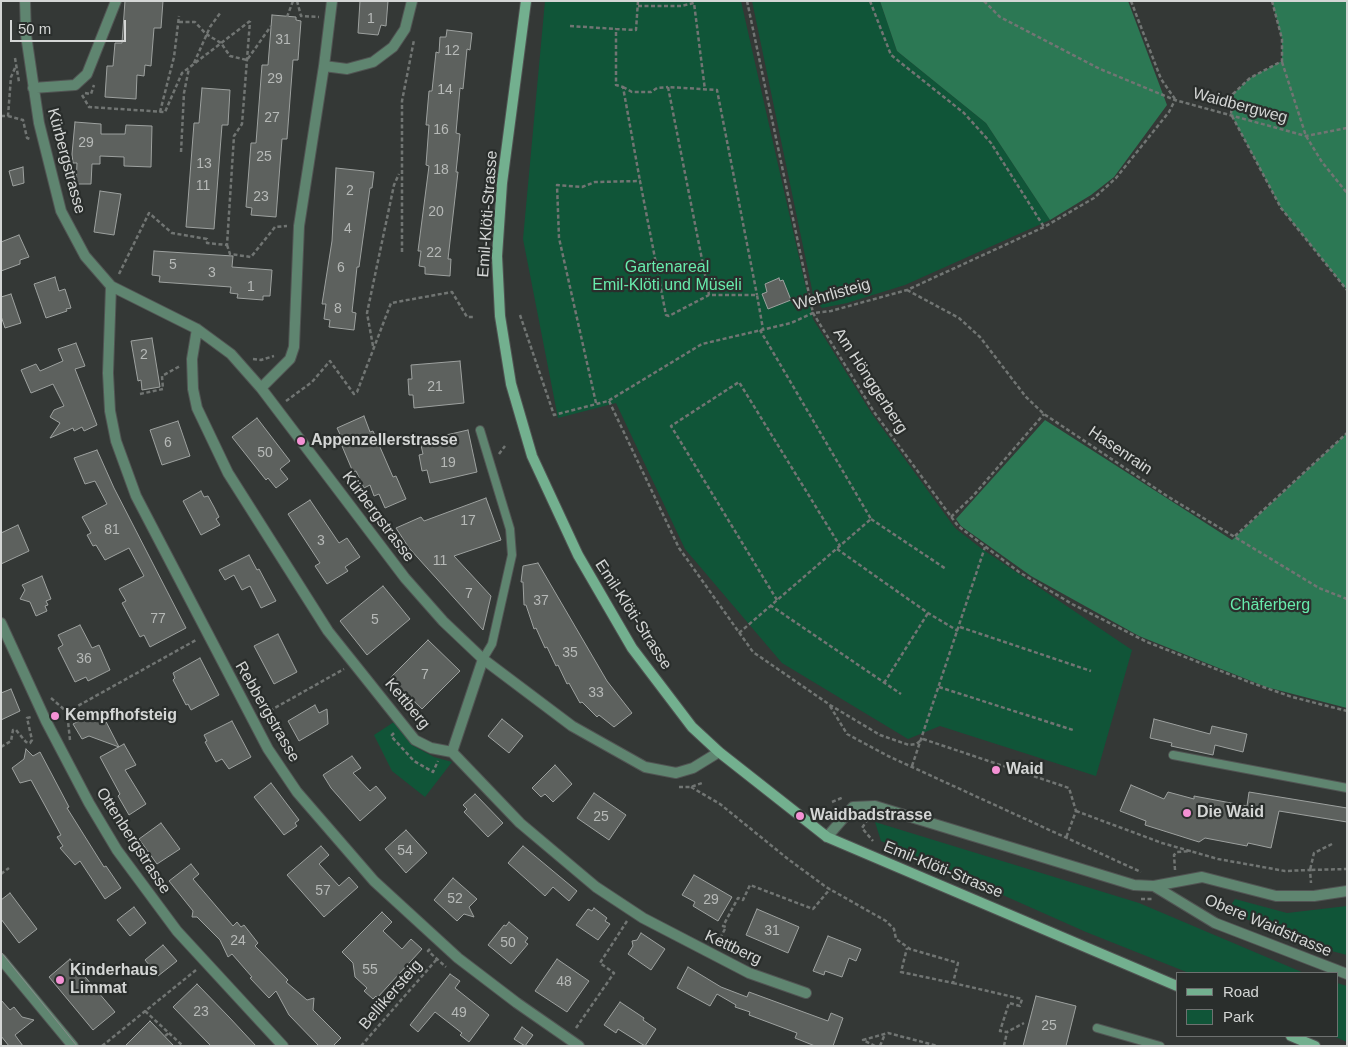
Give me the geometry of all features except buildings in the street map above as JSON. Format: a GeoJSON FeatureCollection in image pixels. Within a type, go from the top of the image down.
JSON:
{"type":"FeatureCollection","features":[{"type":"Feature","properties":{"kind":"street","name":"Kürbergstrasse"},"geometry":{"type":"LineString","coordinates":[[25,1],[26,35],[33,88],[48,163],[61,211],[85,256],[111,286],[197,329],[231,354],[261,388],[405,578],[443,621],[483,659],[572,726],[645,767],[676,773],[693,768],[719,752]]}},
{"type":"Feature","properties":{"kind":"street"},"geometry":{"type":"LineString","coordinates":[[33,88],[75,84],[87,74],[116,1]]}},
{"type":"Feature","properties":{"kind":"street"},"geometry":{"type":"LineString","coordinates":[[261,388],[290,359],[294,347],[298,226],[324,66],[332,1]]}},
{"type":"Feature","properties":{"kind":"street"},"geometry":{"type":"LineString","coordinates":[[324,66],[347,69],[374,62],[393,47],[405,29],[412,1]]}},
{"type":"Feature","properties":{"kind":"street","name":"Emil-Klöti-Strasse"},"geometry":{"type":"LineString","coordinates":[[526,1],[502,183],[497,256],[500,316],[511,384],[532,456],[578,555],[632,648],[692,727],[719,752],[828,837],[1176,986]]}},
{"type":"Feature","properties":{"kind":"street","name":"Rebbergstrasse"},"geometry":{"type":"LineString","coordinates":[[111,286],[108,373],[110,411],[116,441],[136,496],[268,749],[297,792],[374,881],[458,958],[517,1003],[579,1046]]}},
{"type":"Feature","properties":{"kind":"street","name":"Kettberg"},"geometry":{"type":"LineString","coordinates":[[197,329],[192,359],[193,389],[198,408],[228,474],[328,631],[415,740],[431,748],[452,752],[520,823],[596,886],[634,912],[705,952],[748,973],[806,994]]}},
{"type":"Feature","properties":{"kind":"street","name":"Ottenbergstrasse"},"geometry":{"type":"LineString","coordinates":[[1,623],[46,721],[89,803],[117,850],[176,931],[283,1046]]}},
{"type":"Feature","properties":{"kind":"street"},"geometry":{"type":"LineString","coordinates":[[452,752],[483,659]]}},
{"type":"Feature","properties":{"kind":"street"},"geometry":{"type":"LineString","coordinates":[[828,837],[853,808],[875,806],[1134,885],[1154,886],[1202,877],[1276,896],[1314,896],[1347,891]]}},
{"type":"Feature","properties":{"kind":"street","name":"Obere Waidstrasse"},"geometry":{"type":"LineString","coordinates":[[1154,886],[1215,923],[1347,974]]}},
{"type":"Feature","properties":{"kind":"street"},"geometry":{"type":"LineString","coordinates":[[1,958],[73,1046]]}},
{"type":"Feature","properties":{"kind":"street"},"geometry":{"type":"LineString","coordinates":[[1294,1037],[1315,1046]]}},
{"type":"Feature","properties":{"kind":"lane"},"geometry":{"type":"LineString","coordinates":[[480,430],[510,529],[512,555],[492,644],[483,659]]}},
{"type":"Feature","properties":{"kind":"lane"},"geometry":{"type":"LineString","coordinates":[[1173,754],[1347,788]]}},
{"type":"Feature","properties":{"kind":"lane"},"geometry":{"type":"LineString","coordinates":[[1097,1028],[1160,1046]]}},
{"type":"Feature","properties":{"kind":"path"},"geometry":{"type":"LineString","coordinates":[[287,16],[293,1]]}},
{"type":"Feature","properties":{"kind":"path"},"geometry":{"type":"LineString","coordinates":[[297,1],[301,16],[322,17]]}},
{"type":"Feature","properties":{"kind":"path"},"geometry":{"type":"LineString","coordinates":[[570,26],[636,30],[638,1]]}},
{"type":"Feature","properties":{"kind":"path","name":"Am Hönggerberg"},"geometry":{"type":"LineString","coordinates":[[747,1],[812,313],[874,412],[958,526],[1019,572],[1072,604],[1147,642],[1292,697],[1347,711]]}},
{"type":"Feature","properties":{"kind":"path"},"geometry":{"type":"LineString","coordinates":[[870,1],[891,55],[964,113],[990,143],[1044,226]]}},
{"type":"Feature","properties":{"kind":"path"},"geometry":{"type":"LineString","coordinates":[[984,1],[1000,17],[1100,69],[1175,100]]}},
{"type":"Feature","properties":{"kind":"path","name":"Waidbergweg"},"geometry":{"type":"LineString","coordinates":[[1131,1],[1161,79],[1175,100],[1306,136],[1347,128]]}},
{"type":"Feature","properties":{"kind":"path"},"geometry":{"type":"LineString","coordinates":[[1272,1],[1282,39],[1282,61],[1306,136],[1322,162],[1347,193]]}},
{"type":"Feature","properties":{"kind":"path"},"geometry":{"type":"LineString","coordinates":[[638,6],[681,6],[694,3],[705,90]]}},
{"type":"Feature","properties":{"kind":"path"},"geometry":{"type":"LineString","coordinates":[[193,64],[206,34],[221,12]]}},
{"type":"Feature","properties":{"kind":"path"},"geometry":{"type":"LineString","coordinates":[[160,112],[174,57],[179,16]]}},
{"type":"Feature","properties":{"kind":"path"},"geometry":{"type":"LineString","coordinates":[[94,84],[91,94],[81,93],[89,107],[165,112],[182,73],[250,21],[242,124],[234,136],[227,245],[230,254],[251,257],[275,227],[289,226]]}},
{"type":"Feature","properties":{"kind":"path"},"geometry":{"type":"LineString","coordinates":[[178,22],[195,22],[206,34],[220,43],[230,56],[247,60]]}},
{"type":"Feature","properties":{"kind":"path"},"geometry":{"type":"LineString","coordinates":[[247,60],[271,26]]}},
{"type":"Feature","properties":{"kind":"path"},"geometry":{"type":"LineString","coordinates":[[402,252],[400,172],[402,101],[415,36],[405,29]]}},
{"type":"Feature","properties":{"kind":"path"},"geometry":{"type":"LineString","coordinates":[[616,29],[616,85],[632,92],[651,92],[657,88],[668,87],[717,90],[757,295],[761,330],[871,519],[946,570]]}},
{"type":"Feature","properties":{"kind":"path"},"geometry":{"type":"LineString","coordinates":[[1282,61],[1250,78],[1232,94],[1231,114],[1281,208],[1347,290]]}},
{"type":"Feature","properties":{"kind":"path"},"geometry":{"type":"LineString","coordinates":[[181,152],[184,93],[190,67]]}},
{"type":"Feature","properties":{"kind":"path"},"geometry":{"type":"LineString","coordinates":[[8,116],[10,76],[16,68]]}},
{"type":"Feature","properties":{"kind":"path"},"geometry":{"type":"LineString","coordinates":[[623,87],[666,315],[669,316],[709,295],[757,295]]}},
{"type":"Feature","properties":{"kind":"path"},"geometry":{"type":"LineString","coordinates":[[668,87],[709,295]]}},
{"type":"Feature","properties":{"kind":"path","name":"Wehrlisteig"},"geometry":{"type":"LineString","coordinates":[[520,315],[554,415],[608,401],[702,344],[790,323],[812,313],[831,312],[907,290],[1044,226],[1094,198],[1116,178],[1169,112],[1175,100]]}},
{"type":"Feature","properties":{"kind":"path"},"geometry":{"type":"LineString","coordinates":[[1,116],[22,120],[27,138]]}},
{"type":"Feature","properties":{"kind":"path"},"geometry":{"type":"LineString","coordinates":[[373,348],[367,313],[394,185],[400,172]]}},
{"type":"Feature","properties":{"kind":"path"},"geometry":{"type":"LineString","coordinates":[[596,403],[559,238],[556,185],[582,187],[595,182],[640,181]]}},
{"type":"Feature","properties":{"kind":"path"},"geometry":{"type":"LineString","coordinates":[[119,274],[149,213],[172,233],[207,238],[207,243],[227,245]]}},
{"type":"Feature","properties":{"kind":"path","name":"Hasenrain"},"geometry":{"type":"LineString","coordinates":[[907,290],[960,318],[980,337],[1026,398],[1044,414],[1167,496],[1319,588],[1347,599]]}},
{"type":"Feature","properties":{"kind":"path"},"geometry":{"type":"LineString","coordinates":[[285,402],[312,382],[330,361],[354,394],[357,392],[391,303],[452,292],[467,317],[475,317]]}},
{"type":"Feature","properties":{"kind":"path"},"geometry":{"type":"LineString","coordinates":[[140,394],[163,389],[162,376],[183,364],[183,370]]}},
{"type":"Feature","properties":{"kind":"path"},"geometry":{"type":"LineString","coordinates":[[777,600],[671,426],[739,382],[840,546]]}},
{"type":"Feature","properties":{"kind":"path"},"geometry":{"type":"LineString","coordinates":[[608,401],[679,548],[753,652],[769,665],[880,736],[896,742],[916,744],[923,739]]}},
{"type":"Feature","properties":{"kind":"path"},"geometry":{"type":"LineString","coordinates":[[951,517],[973,496],[1044,414]]}},
{"type":"Feature","properties":{"kind":"path"},"geometry":{"type":"LineString","coordinates":[[1234,536],[1347,433]]}},
{"type":"Feature","properties":{"kind":"path"},"geometry":{"type":"LineString","coordinates":[[739,633],[871,519]]}},
{"type":"Feature","properties":{"kind":"path"},"geometry":{"type":"LineString","coordinates":[[912,767],[923,739],[985,548]]}},
{"type":"Feature","properties":{"kind":"path"},"geometry":{"type":"LineString","coordinates":[[837,549],[928,614],[959,629],[1091,671]]}},
{"type":"Feature","properties":{"kind":"path"},"geometry":{"type":"LineString","coordinates":[[770,605],[900,694]]}},
{"type":"Feature","properties":{"kind":"path"},"geometry":{"type":"LineString","coordinates":[[884,683],[928,614]]}},
{"type":"Feature","properties":{"kind":"path"},"geometry":{"type":"LineString","coordinates":[[66,712],[200,638]]}},
{"type":"Feature","properties":{"kind":"path"},"geometry":{"type":"LineString","coordinates":[[263,715],[348,668]]}},
{"type":"Feature","properties":{"kind":"path"},"geometry":{"type":"LineString","coordinates":[[939,688],[1073,730]]}},
{"type":"Feature","properties":{"kind":"path"},"geometry":{"type":"LineString","coordinates":[[54,702],[66,712],[70,746]]}},
{"type":"Feature","properties":{"kind":"path"},"geometry":{"type":"LineString","coordinates":[[830,705],[847,734],[912,767],[1142,872]]}},
{"type":"Feature","properties":{"kind":"path"},"geometry":{"type":"LineString","coordinates":[[1,747],[11,741],[13,730],[16,730],[26,742],[30,743],[32,740],[27,718],[32,716]]}},
{"type":"Feature","properties":{"kind":"path"},"geometry":{"type":"LineString","coordinates":[[391,736],[414,761],[433,772],[440,757]]}},
{"type":"Feature","properties":{"kind":"path"},"geometry":{"type":"LineString","coordinates":[[923,739],[1069,788],[1076,811],[1066,838]]}},
{"type":"Feature","properties":{"kind":"path"},"geometry":{"type":"LineString","coordinates":[[691,788],[702,783]]}},
{"type":"Feature","properties":{"kind":"path"},"geometry":{"type":"LineString","coordinates":[[679,787],[691,788],[720,804],[788,859],[830,889],[886,921],[894,929],[896,939],[907,948],[958,963],[953,983]]}},
{"type":"Feature","properties":{"kind":"path"},"geometry":{"type":"LineString","coordinates":[[1076,811],[1191,851],[1285,871],[1347,869]]}},
{"type":"Feature","properties":{"kind":"path"},"geometry":{"type":"LineString","coordinates":[[862,828],[873,841]]}},
{"type":"Feature","properties":{"kind":"path"},"geometry":{"type":"LineString","coordinates":[[1312,886],[1310,870],[1314,853],[1332,844]]}},
{"type":"Feature","properties":{"kind":"path"},"geometry":{"type":"LineString","coordinates":[[1175,871],[1174,855],[1177,852],[1191,851]]}},
{"type":"Feature","properties":{"kind":"path"},"geometry":{"type":"LineString","coordinates":[[1,874],[9,868]]}},
{"type":"Feature","properties":{"kind":"path"},"geometry":{"type":"LineString","coordinates":[[705,952],[710,943],[716,947],[738,898],[743,900],[750,885],[813,909],[830,889]]}},
{"type":"Feature","properties":{"kind":"path"},"geometry":{"type":"LineString","coordinates":[[574,1031],[614,973],[600,963],[634,912]]}},
{"type":"Feature","properties":{"kind":"path"},"geometry":{"type":"LineString","coordinates":[[431,947],[445,959]]}},
{"type":"Feature","properties":{"kind":"path"},"geometry":{"type":"LineString","coordinates":[[907,948],[901,972],[1022,999],[1020,1006],[1009,1003],[1000,1031],[1007,1032],[1024,1023]]}},
{"type":"Feature","properties":{"kind":"path","name":"Bellikersteig"},"geometry":{"type":"LineString","coordinates":[[361,1046],[437,959]]}},
{"type":"Feature","properties":{"kind":"path"},"geometry":{"type":"LineString","coordinates":[[102,1046],[196,970]]}},
{"type":"Feature","properties":{"kind":"path"},"geometry":{"type":"LineString","coordinates":[[145,1011],[182,1046]]}},
{"type":"Feature","properties":{"kind":"path"},"geometry":{"type":"LineString","coordinates":[[1004,1046],[1007,1032]]}},
{"type":"Feature","properties":{"kind":"path"},"geometry":{"type":"LineString","coordinates":[[165,1036],[169,1033]]}},
{"type":"Feature","properties":{"kind":"path"},"geometry":{"type":"LineString","coordinates":[[880,1046],[884,1034]]}},
{"type":"Feature","properties":{"kind":"path"},"geometry":{"type":"LineString","coordinates":[[875,1046],[863,1040],[884,1034],[938,1046]]}},
{"type":"Feature","properties":{"kind":"green space","name":"Gartenareal Emil-Klöti und Müseli"},"geometry":{"type":"Polygon","coordinates":[[[545,1],[741,1],[813,319],[872,414],[955,528],[982,549],[1132,650],[1096,776],[940,726],[908,739],[782,663],[685,549],[616,403],[558,418],[523,239],[545,1]]]}},
{"type":"Feature","properties":{"kind":"green space"},"geometry":{"type":"Polygon","coordinates":[[[752,1],[880,1],[897,51],[986,123],[1050,220],[905,285],[847,303],[822,308],[814,299],[752,1]]]}},
{"type":"Feature","properties":{"kind":"green space"},"geometry":{"type":"Polygon","coordinates":[[[880,1],[1128,1],[1167,105],[1114,177],[1091,195],[1050,220],[986,123],[897,51],[880,1]]]}},
{"type":"Feature","properties":{"kind":"green space"},"geometry":{"type":"Polygon","coordinates":[[[1272,1],[1347,1],[1347,290],[1281,208],[1231,114],[1233,94],[1250,78],[1282,61],[1282,39],[1272,1]]]}},
{"type":"Feature","properties":{"kind":"green space","name":"Chäferberg"},"geometry":{"type":"Polygon","coordinates":[[[1045,420],[1232,540],[1347,433],[1347,708],[1266,687],[1139,636],[1031,576],[961,526],[956,519],[1045,420]]]}},
{"type":"Feature","properties":{"kind":"green space"},"geometry":{"type":"Polygon","coordinates":[[[394,722],[412,745],[434,757],[452,762],[425,797],[392,771],[374,735],[394,722]]]}},
{"type":"Feature","properties":{"kind":"green space"},"geometry":{"type":"Polygon","coordinates":[[[875,822],[1139,903],[1302,972],[1186,972],[1086,932],[881,841],[875,822]]]}},
{"type":"Feature","properties":{"kind":"green space"},"geometry":{"type":"Polygon","coordinates":[[[1235,899],[1287,913],[1347,906],[1347,955],[1308,945],[1227,911],[1235,899]]]}},
{"type":"Feature","properties":{"kind":"green space"},"geometry":{"type":"Polygon","coordinates":[[[1338,983],[1347,986],[1347,1042],[1335,1037],[1338,1037],[1338,983]]]}},
{"type":"Feature","properties":{"kind":"tram line"},"geometry":{"type":"LineString","coordinates":[[1,952],[77,1046]]}},
{"type":"Feature","properties":{"kind":"place","name":"Appenzellerstrasse"},"geometry":{"type":"Point","coordinates":[301,441]}},
{"type":"Feature","properties":{"kind":"place","name":"Kempfhofsteig"},"geometry":{"type":"Point","coordinates":[55,716]}},
{"type":"Feature","properties":{"kind":"place","name":"Waid"},"geometry":{"type":"Point","coordinates":[996,770]}},
{"type":"Feature","properties":{"kind":"place","name":"Die Waid"},"geometry":{"type":"Point","coordinates":[1187,813]}},
{"type":"Feature","properties":{"kind":"place","name":"Waidbadstrasse"},"geometry":{"type":"Point","coordinates":[800,816]}},
{"type":"Feature","properties":{"kind":"place","name":"Kinderhaus Limmat"},"geometry":{"type":"Point","coordinates":[60,980]}}]}
